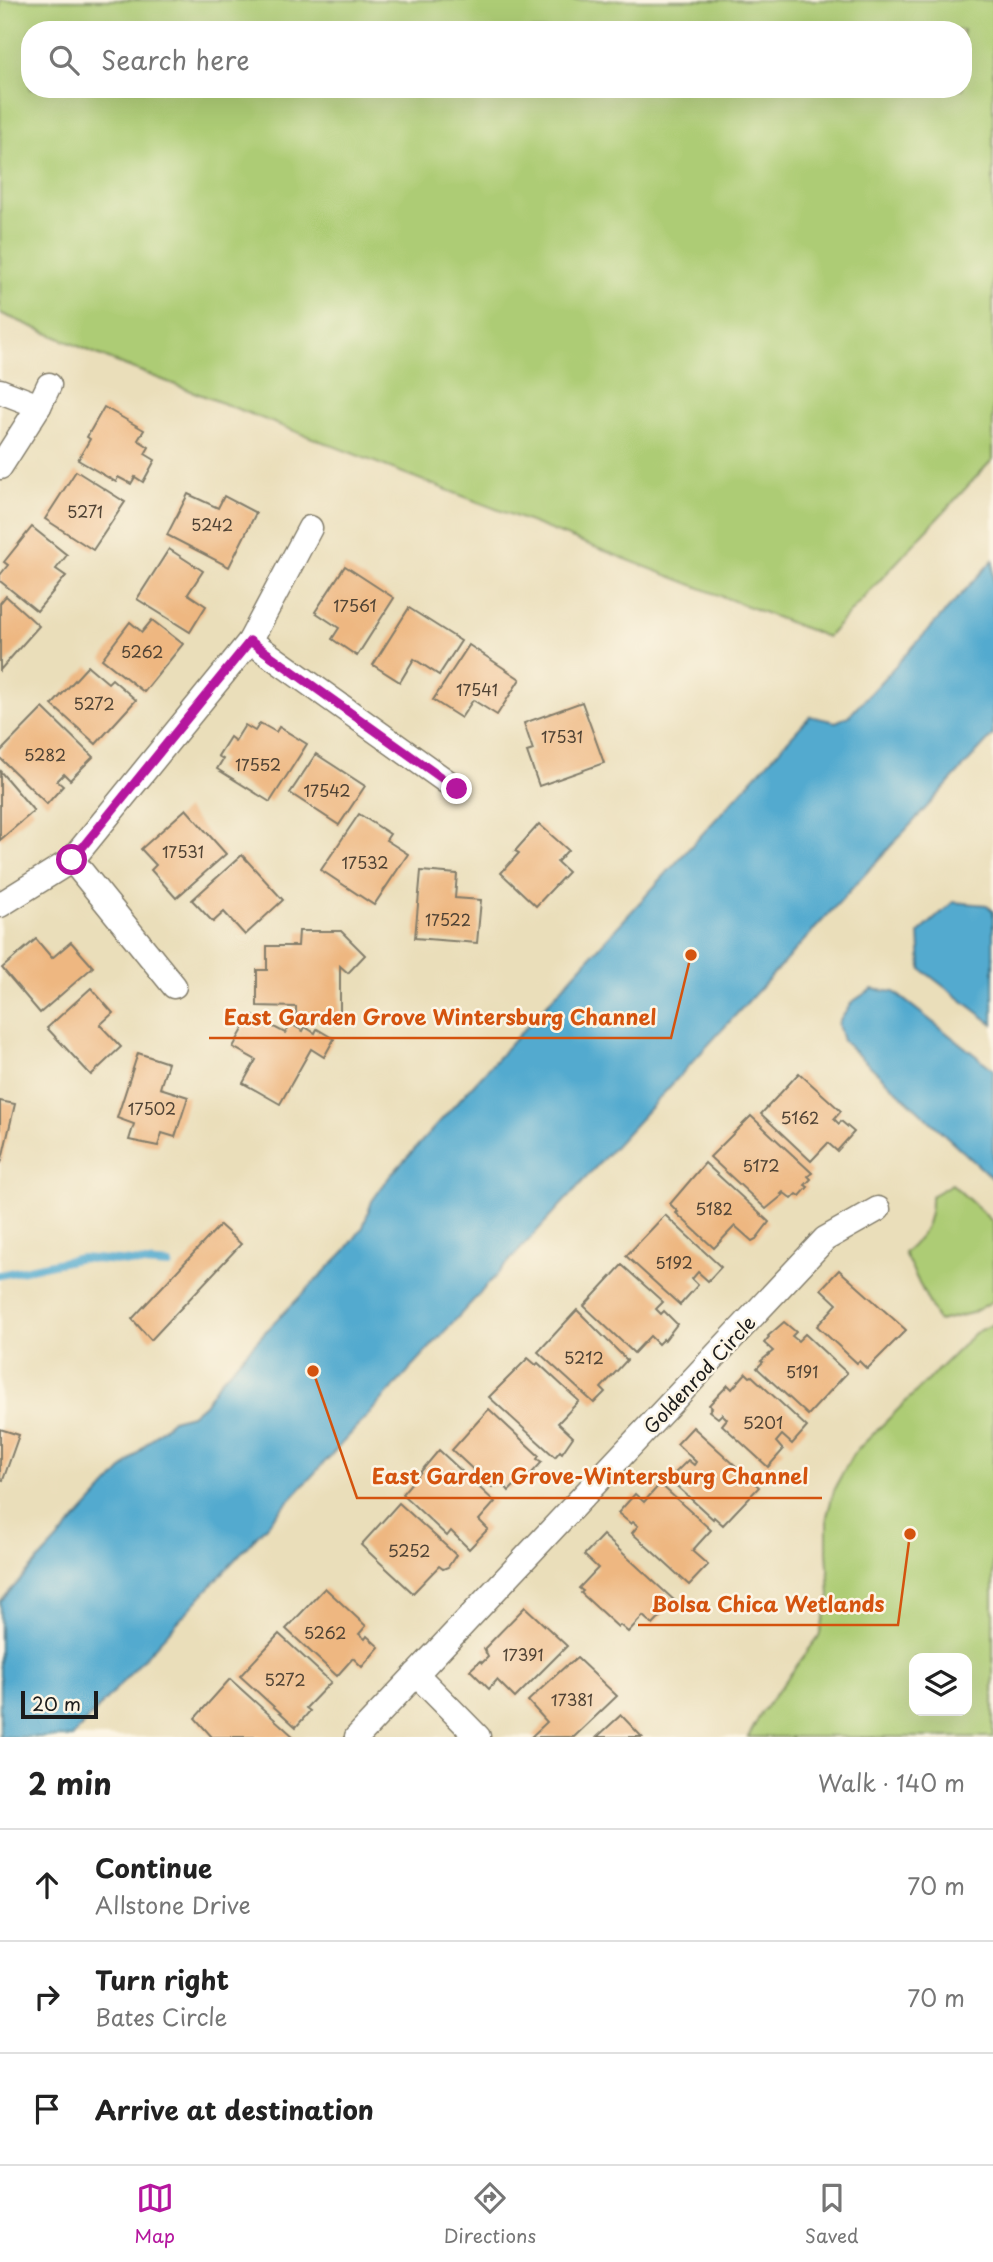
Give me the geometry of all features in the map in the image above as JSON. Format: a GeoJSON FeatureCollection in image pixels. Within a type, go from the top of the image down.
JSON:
{"type":"FeatureCollection","features":[{"type":"Feature","properties":{"kind":"street"},"geometry":{"type":"LineString","coordinates":[[0,391],[44,396],[0,467]]}},
{"type":"Feature","properties":{"kind":"street"},"geometry":{"type":"LineString","coordinates":[[0,905],[72,860],[250,641],[310,528]]}},
{"type":"Feature","properties":{"kind":"street"},"geometry":{"type":"LineString","coordinates":[[250,641],[457,789]]}},
{"type":"Feature","properties":{"kind":"street"},"geometry":{"type":"LineString","coordinates":[[72,860],[174,986]]}},
{"type":"Feature","properties":{"kind":"street","name":"Goldenrod Circle"},"geometry":{"type":"LineString","coordinates":[[357,1737],[825,1239],[878,1209]]}},
{"type":"Feature","properties":{"kind":"street"},"geometry":{"type":"LineString","coordinates":[[416,1674],[478,1737]]}},
{"type":"Feature","properties":{"kind":"green space"},"geometry":{"type":"Polygon","coordinates":[[[0,0],[993,0],[993,459],[827,637],[111,360],[0,313],[0,0]]]}},
{"type":"Feature","properties":{"kind":"green space"},"geometry":{"type":"Polygon","coordinates":[[[952,1184],[993,1222],[993,1301],[972,1313],[938,1321],[904,1253],[925,1228],[930,1213],[931,1196],[952,1184]]]}},
{"type":"Feature","properties":{"kind":"green space"},"geometry":{"type":"Polygon","coordinates":[[[993,1324],[993,1737],[748,1737],[762,1712],[819,1636],[830,1596],[827,1516],[835,1487],[853,1454],[975,1333],[993,1324]]]}},
{"type":"Feature","properties":{"kind":"water"},"geometry":{"type":"Polygon","coordinates":[[[993,560],[993,735],[72,1737],[0,1737],[0,1602],[146,1444],[172,1420],[191,1415],[204,1404],[219,1382],[265,1332],[345,1251],[363,1227],[372,1201],[390,1176],[810,716],[836,722],[849,716],[993,560]]]}},
{"type":"Feature","properties":{"kind":"water"},"geometry":{"type":"Polygon","coordinates":[[[953,902],[987,905],[993,911],[993,1024],[921,969],[919,933],[953,902]]]}},
{"type":"Feature","properties":{"kind":"water"},"geometry":{"type":"Polygon","coordinates":[[[872,989],[894,992],[993,1069],[993,1179],[843,1041],[838,1024],[852,1002],[872,989]]]}},
{"type":"Feature","properties":{"kind":"building"},"geometry":{"type":"Polygon","coordinates":[[[104,407],[144,430],[138,440],[149,447],[145,454],[155,460],[143,482],[135,477],[131,484],[118,477],[116,482],[78,460],[104,407]]]}},
{"type":"Feature","properties":{"kind":"building"},"geometry":{"type":"Polygon","coordinates":[[[76,471],[125,502],[93,550],[45,519],[76,471]]]}},
{"type":"Feature","properties":{"kind":"building"},"geometry":{"type":"Polygon","coordinates":[[[188,494],[218,508],[224,496],[256,513],[229,567],[167,535],[188,494]]]}},
{"type":"Feature","properties":{"kind":"building"},"geometry":{"type":"Polygon","coordinates":[[[32,527],[67,555],[56,569],[66,576],[37,611],[0,581],[0,575],[8,565],[4,562],[32,527]]]}},
{"type":"Feature","properties":{"kind":"building"},"geometry":{"type":"Polygon","coordinates":[[[169,549],[203,571],[188,594],[206,606],[190,632],[137,599],[169,549]]]}},
{"type":"Feature","properties":{"kind":"building"},"geometry":{"type":"Polygon","coordinates":[[[345,566],[394,598],[357,656],[332,639],[339,628],[315,612],[345,566]]]}},
{"type":"Feature","properties":{"kind":"building"},"geometry":{"type":"Polygon","coordinates":[[[6,596],[39,626],[0,670],[0,603],[6,596]]]}},
{"type":"Feature","properties":{"kind":"building"},"geometry":{"type":"Polygon","coordinates":[[[409,608],[461,641],[439,675],[414,659],[400,682],[373,665],[409,608]]]}},
{"type":"Feature","properties":{"kind":"building"},"geometry":{"type":"Polygon","coordinates":[[[152,620],[183,644],[144,692],[102,659],[130,622],[142,632],[152,620]]]}},
{"type":"Feature","properties":{"kind":"building"},"geometry":{"type":"Polygon","coordinates":[[[469,645],[520,679],[497,715],[473,700],[461,718],[433,700],[469,645]]]}},
{"type":"Feature","properties":{"kind":"building"},"geometry":{"type":"Polygon","coordinates":[[[88,666],[108,683],[112,679],[136,700],[96,744],[52,705],[88,666]]]}},
{"type":"Feature","properties":{"kind":"building"},"geometry":{"type":"Polygon","coordinates":[[[582,702],[604,763],[539,786],[527,752],[533,750],[524,723],[582,702]]]}},
{"type":"Feature","properties":{"kind":"building"},"geometry":{"type":"Polygon","coordinates":[[[43,708],[93,757],[70,780],[64,774],[57,781],[63,786],[47,804],[0,758],[0,752],[43,708]]]}},
{"type":"Feature","properties":{"kind":"building"},"geometry":{"type":"Polygon","coordinates":[[[260,723],[276,732],[279,727],[307,744],[270,802],[217,769],[223,759],[218,756],[230,737],[235,741],[245,725],[255,731],[260,723]]]}},
{"type":"Feature","properties":{"kind":"building"},"geometry":{"type":"Polygon","coordinates":[[[316,754],[365,786],[339,825],[290,793],[316,754]]]}},
{"type":"Feature","properties":{"kind":"building"},"geometry":{"type":"Polygon","coordinates":[[[0,771],[34,811],[0,840],[0,771]]]}},
{"type":"Feature","properties":{"kind":"building"},"geometry":{"type":"Polygon","coordinates":[[[186,809],[226,854],[176,898],[151,870],[156,865],[141,849],[186,809]]]}},
{"type":"Feature","properties":{"kind":"building"},"geometry":{"type":"Polygon","coordinates":[[[359,814],[390,834],[386,840],[408,854],[374,905],[321,870],[359,814]]]}},
{"type":"Feature","properties":{"kind":"building"},"geometry":{"type":"Polygon","coordinates":[[[539,824],[568,850],[557,862],[568,872],[536,906],[501,873],[519,853],[515,851],[539,824]]]}},
{"type":"Feature","properties":{"kind":"building"},"geometry":{"type":"Polygon","coordinates":[[[242,855],[283,900],[245,935],[224,912],[213,922],[192,900],[242,855]]]}},
{"type":"Feature","properties":{"kind":"building"},"geometry":{"type":"Polygon","coordinates":[[[421,871],[457,874],[455,898],[481,900],[477,943],[415,938],[421,871]]]}},
{"type":"Feature","properties":{"kind":"building"},"geometry":{"type":"Polygon","coordinates":[[[299,931],[341,931],[365,955],[348,973],[340,966],[340,1018],[296,1017],[296,1007],[257,1006],[257,970],[267,970],[267,946],[298,946],[299,931]]]}},
{"type":"Feature","properties":{"kind":"building"},"geometry":{"type":"Polygon","coordinates":[[[36,939],[52,958],[71,942],[93,967],[40,1013],[2,968],[36,939]]]}},
{"type":"Feature","properties":{"kind":"building"},"geometry":{"type":"Polygon","coordinates":[[[91,988],[113,1013],[100,1025],[121,1047],[91,1075],[47,1028],[91,988]]]}},
{"type":"Feature","properties":{"kind":"building"},"geometry":{"type":"Polygon","coordinates":[[[251,1015],[285,1033],[291,1024],[303,1031],[305,1027],[315,1033],[317,1029],[334,1039],[324,1057],[311,1049],[280,1104],[243,1083],[256,1060],[233,1047],[251,1015]]]}},
{"type":"Feature","properties":{"kind":"building"},"geometry":{"type":"Polygon","coordinates":[[[138,1053],[168,1063],[160,1088],[188,1097],[175,1137],[162,1133],[158,1146],[129,1140],[134,1124],[117,1118],[138,1053]]]}},
{"type":"Feature","properties":{"kind":"building"},"geometry":{"type":"Polygon","coordinates":[[[799,1073],[841,1111],[834,1119],[839,1124],[841,1121],[854,1132],[837,1151],[828,1143],[811,1161],[761,1114],[799,1073]]]}},
{"type":"Feature","properties":{"kind":"building"},"geometry":{"type":"Polygon","coordinates":[[[0,1101],[15,1104],[1,1163],[0,1163],[0,1101]]]}},
{"type":"Feature","properties":{"kind":"building"},"geometry":{"type":"Polygon","coordinates":[[[751,1116],[812,1173],[808,1176],[811,1179],[805,1185],[808,1187],[800,1196],[797,1194],[792,1199],[783,1192],[783,1195],[766,1209],[710,1157],[751,1116]]]}},
{"type":"Feature","properties":{"kind":"building"},"geometry":{"type":"Polygon","coordinates":[[[705,1163],[769,1222],[756,1239],[752,1241],[735,1226],[714,1248],[676,1213],[678,1212],[670,1204],[705,1163]]]}},
{"type":"Feature","properties":{"kind":"building"},"geometry":{"type":"Polygon","coordinates":[[[665,1215],[721,1267],[708,1281],[698,1272],[692,1279],[698,1285],[680,1305],[626,1256],[665,1215]]]}},
{"type":"Feature","properties":{"kind":"building"},"geometry":{"type":"Polygon","coordinates":[[[220,1225],[241,1244],[151,1340],[132,1319],[220,1225]]]}},
{"type":"Feature","properties":{"kind":"building"},"geometry":{"type":"Polygon","coordinates":[[[622,1265],[663,1302],[656,1309],[661,1314],[664,1311],[677,1324],[664,1341],[663,1339],[658,1344],[650,1336],[634,1353],[584,1306],[622,1265]]]}},
{"type":"Feature","properties":{"kind":"building"},"geometry":{"type":"Polygon","coordinates":[[[839,1270],[906,1330],[867,1369],[817,1326],[837,1304],[821,1289],[839,1270]]]}},
{"type":"Feature","properties":{"kind":"building"},"geometry":{"type":"Polygon","coordinates":[[[577,1310],[627,1360],[601,1388],[605,1392],[594,1403],[538,1352],[577,1310]]]}},
{"type":"Feature","properties":{"kind":"building"},"geometry":{"type":"Polygon","coordinates":[[[784,1322],[796,1332],[792,1336],[798,1341],[805,1334],[847,1373],[808,1415],[757,1368],[773,1351],[764,1343],[768,1336],[784,1322]]]}},
{"type":"Feature","properties":{"kind":"building"},"geometry":{"type":"Polygon","coordinates":[[[528,1358],[536,1365],[538,1363],[579,1401],[558,1423],[573,1437],[562,1453],[560,1451],[555,1457],[489,1397],[528,1358]]]}},
{"type":"Feature","properties":{"kind":"building"},"geometry":{"type":"Polygon","coordinates":[[[746,1373],[807,1427],[792,1444],[782,1435],[776,1442],[783,1450],[768,1467],[722,1425],[727,1419],[722,1414],[718,1418],[709,1411],[712,1408],[709,1405],[728,1385],[732,1389],[746,1373]]]}},
{"type":"Feature","properties":{"kind":"building"},"geometry":{"type":"Polygon","coordinates":[[[489,1409],[539,1456],[537,1459],[542,1462],[530,1475],[525,1471],[526,1474],[509,1491],[499,1479],[492,1487],[452,1450],[489,1409]]]}},
{"type":"Feature","properties":{"kind":"building"},"geometry":{"type":"Polygon","coordinates":[[[693,1427],[759,1487],[723,1525],[669,1479],[688,1460],[694,1465],[696,1462],[677,1444],[693,1427]]]}},
{"type":"Feature","properties":{"kind":"building"},"geometry":{"type":"Polygon","coordinates":[[[0,1429],[19,1435],[3,1480],[0,1479],[0,1429]]]}},
{"type":"Feature","properties":{"kind":"building"},"geometry":{"type":"Polygon","coordinates":[[[439,1450],[495,1502],[479,1520],[488,1529],[469,1549],[451,1531],[447,1536],[402,1494],[439,1450]]]}},
{"type":"Feature","properties":{"kind":"building"},"geometry":{"type":"Polygon","coordinates":[[[660,1484],[711,1530],[692,1551],[708,1565],[689,1585],[632,1533],[638,1526],[633,1522],[631,1524],[618,1513],[635,1494],[644,1502],[660,1484]]]}},
{"type":"Feature","properties":{"kind":"building"},"geometry":{"type":"Polygon","coordinates":[[[399,1503],[456,1555],[448,1567],[443,1569],[439,1566],[413,1593],[361,1545],[399,1503]]]}},
{"type":"Feature","properties":{"kind":"building"},"geometry":{"type":"Polygon","coordinates":[[[603,1535],[675,1601],[653,1625],[643,1616],[628,1632],[620,1625],[618,1627],[581,1593],[583,1591],[579,1588],[598,1568],[584,1555],[603,1535]]]}},
{"type":"Feature","properties":{"kind":"building"},"geometry":{"type":"Polygon","coordinates":[[[325,1588],[366,1626],[359,1634],[365,1639],[367,1636],[379,1647],[362,1667],[353,1658],[337,1676],[286,1629],[325,1588]]]}},
{"type":"Feature","properties":{"kind":"building"},"geometry":{"type":"Polygon","coordinates":[[[525,1607],[567,1646],[515,1698],[497,1680],[489,1689],[470,1670],[488,1657],[484,1649],[525,1607]]]}},
{"type":"Feature","properties":{"kind":"building"},"geometry":{"type":"Polygon","coordinates":[[[279,1634],[331,1682],[306,1708],[310,1711],[296,1727],[240,1676],[279,1634]]]}},
{"type":"Feature","properties":{"kind":"building"},"geometry":{"type":"Polygon","coordinates":[[[577,1658],[617,1696],[574,1737],[531,1737],[547,1722],[528,1701],[577,1658]]]}},
{"type":"Feature","properties":{"kind":"building"},"geometry":{"type":"Polygon","coordinates":[[[230,1679],[294,1737],[212,1737],[195,1718],[230,1679]]]}},
{"type":"Feature","properties":{"kind":"building"},"geometry":{"type":"Polygon","coordinates":[[[621,1715],[642,1737],[597,1737],[621,1715]]]}},
{"type":"Feature","properties":{"kind":"waterway"},"geometry":{"type":"LineString","coordinates":[[0,1275],[81,1258],[169,1265]]}},
{"type":"Feature","properties":{"kind":"place","name":"East Garden Grove Wintersburg Channel"},"geometry":{"type":"Point","coordinates":[691,955]}},
{"type":"Feature","properties":{"kind":"place","name":"East Garden Grove-Wintersburg Channel"},"geometry":{"type":"Point","coordinates":[313,1371]}},
{"type":"Feature","properties":{"kind":"place","name":"Bolsa Chica Wetlands"},"geometry":{"type":"Point","coordinates":[910,1534]}},
{"type":"Feature","properties":{"kind":"route"},"geometry":{"type":"LineString","coordinates":[[72,860],[250,641],[457,789]]}}]}
